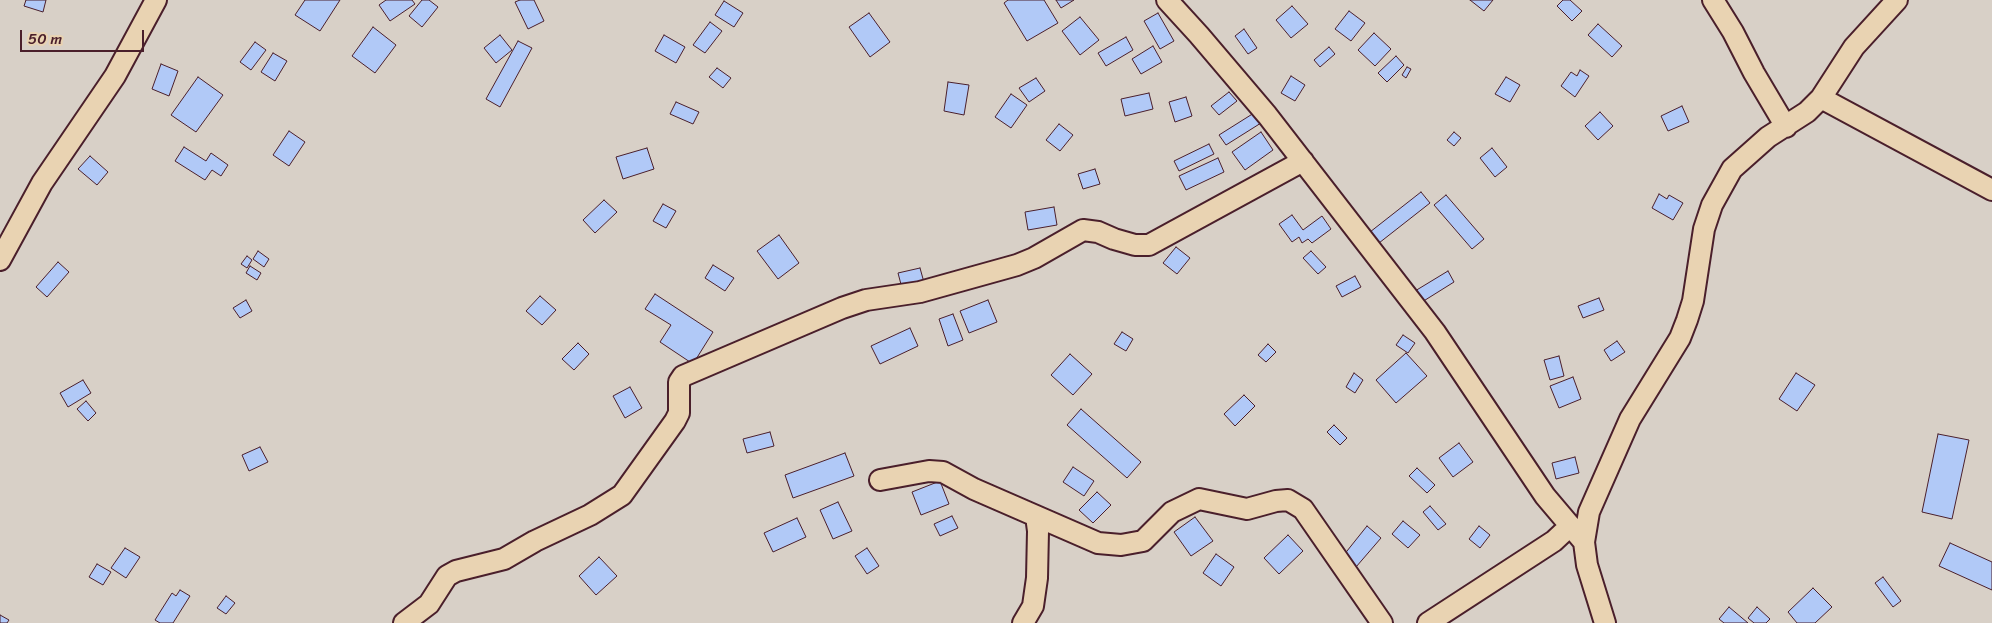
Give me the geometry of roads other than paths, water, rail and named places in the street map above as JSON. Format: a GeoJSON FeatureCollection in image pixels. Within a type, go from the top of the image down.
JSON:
{"type":"FeatureCollection","features":[{"type":"Feature","properties":{"kind":"street"},"geometry":{"type":"LineString","coordinates":[[0,260],[42,183],[115,76],[156,0]]}},
{"type":"Feature","properties":{"kind":"street"},"geometry":{"type":"LineString","coordinates":[[1167,0],[1267,115],[1434,332],[1545,496],[1584,542]]}},
{"type":"Feature","properties":{"kind":"street"},"geometry":{"type":"LineString","coordinates":[[1713,0],[1786,127]]}},
{"type":"Feature","properties":{"kind":"street"},"geometry":{"type":"LineString","coordinates":[[1605,623],[1587,565],[1584,542],[1589,512],[1630,419],[1680,338],[1694,301],[1704,229],[1712,205],[1732,169],[1768,137],[1807,112],[1821,98],[1854,47],[1897,0]]}},
{"type":"Feature","properties":{"kind":"street"},"geometry":{"type":"LineString","coordinates":[[1821,98],[1992,190]]}},
{"type":"Feature","properties":{"kind":"street"},"geometry":{"type":"LineString","coordinates":[[404,623],[429,604],[447,576],[456,571],[504,559],[535,541],[590,516],[622,494],[676,421],[679,413],[679,382],[683,376],[842,308],[866,300],[920,292],[1016,265],[1034,258],[1083,230],[1098,232],[1135,245],[1149,245],[1303,162]]}},
{"type":"Feature","properties":{"kind":"street"},"geometry":{"type":"LineString","coordinates":[[880,480],[929,471],[943,472],[974,488],[1098,543],[1121,546],[1143,541],[1172,512],[1199,499],[1247,509],[1276,501],[1288,500],[1302,509],[1382,623]]}},
{"type":"Feature","properties":{"kind":"street"},"geometry":{"type":"LineString","coordinates":[[1024,623],[1033,606],[1037,578],[1038,531],[1036,516]]}},
{"type":"Feature","properties":{"kind":"street"},"geometry":{"type":"LineString","coordinates":[[1428,623],[1554,541],[1570,526]]}}]}
